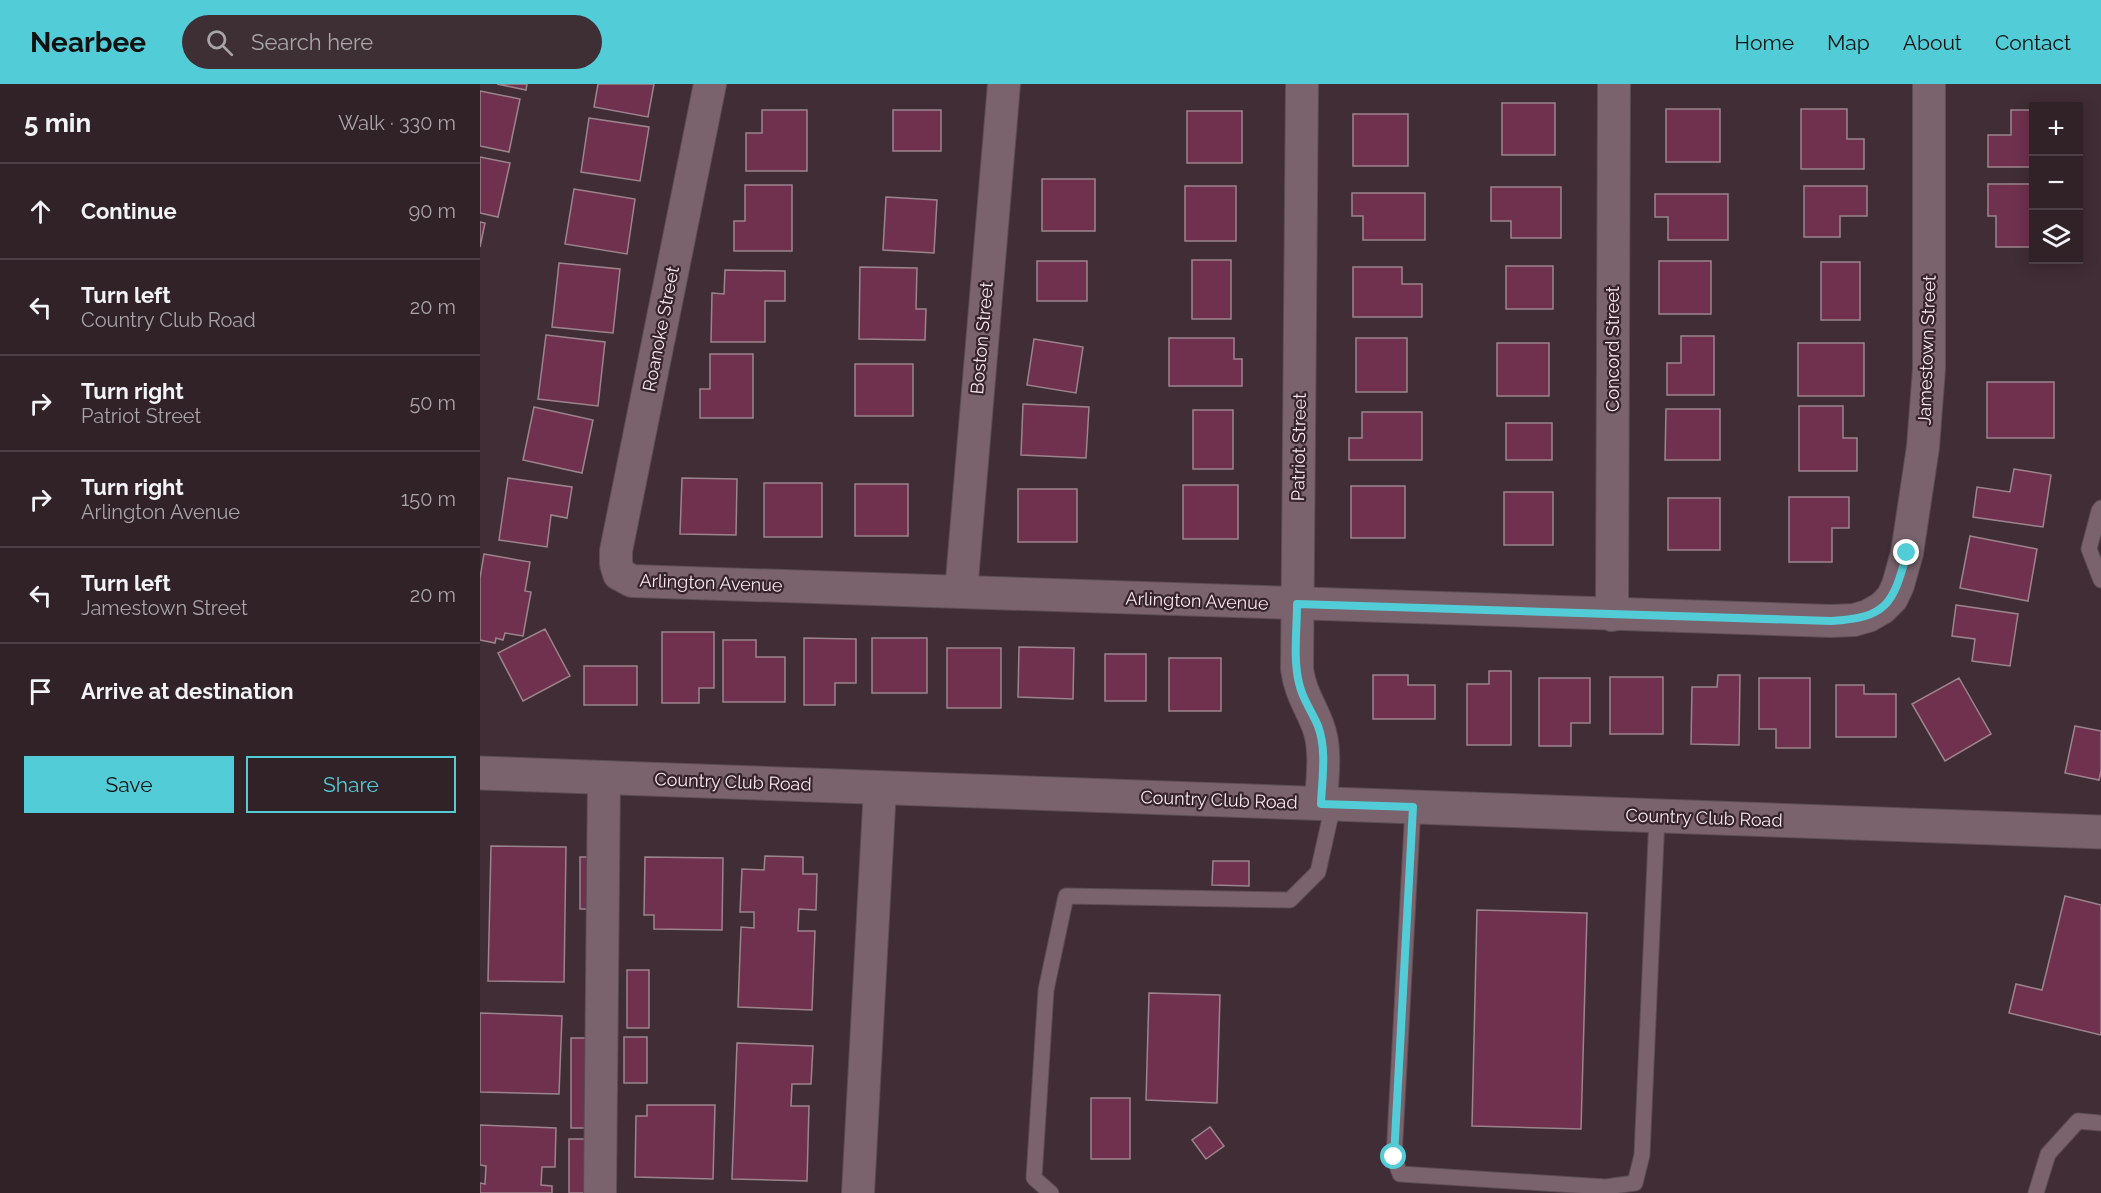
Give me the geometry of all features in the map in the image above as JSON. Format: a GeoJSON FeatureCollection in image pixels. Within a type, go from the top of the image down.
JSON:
{"type":"FeatureCollection","features":[{"type":"Feature","properties":{"kind":"street","name":"Roanoke Street"},"geometry":{"type":"LineString","coordinates":[[619,574],[616,551],[710,84]]}},
{"type":"Feature","properties":{"kind":"street","name":"Boston Street"},"geometry":{"type":"LineString","coordinates":[[961,592],[1004,84]]}},
{"type":"Feature","properties":{"kind":"street","name":"Patriot Street"},"geometry":{"type":"LineString","coordinates":[[1302,84],[1297,669],[1299,684],[1318,726],[1327,805]]}},
{"type":"Feature","properties":{"kind":"street","name":"Concord Street"},"geometry":{"type":"LineString","coordinates":[[1612,615],[1614,84]]}},
{"type":"Feature","properties":{"kind":"street","name":"Jamestown Street"},"geometry":{"type":"LineString","coordinates":[[1882,608],[1892,598],[1898,585],[1907,553],[1923,447],[1929,369],[1929,84]]}},
{"type":"Feature","properties":{"kind":"street","name":"Arlington Avenue"},"geometry":{"type":"LineString","coordinates":[[619,574],[642,583],[663,580],[1831,621],[1854,620],[1868,616],[1882,608]]}},
{"type":"Feature","properties":{"kind":"street","name":"Country Club Road"},"geometry":{"type":"LineString","coordinates":[[480,773],[2101,832]]}},
{"type":"Feature","properties":{"kind":"street"},"geometry":{"type":"LineString","coordinates":[[600,1193],[604,777]]}},
{"type":"Feature","properties":{"kind":"street"},"geometry":{"type":"LineString","coordinates":[[858,1193],[880,788]]}},
{"type":"Feature","properties":{"kind":"lane"},"geometry":{"type":"LineString","coordinates":[[2101,508],[2098,511],[2089,549],[2101,580]]}},
{"type":"Feature","properties":{"kind":"lane"},"geometry":{"type":"LineString","coordinates":[[1051,1193],[1034,1178],[1046,990],[1066,896],[1290,900],[1318,872],[1327,805]]}},
{"type":"Feature","properties":{"kind":"lane"},"geometry":{"type":"LineString","coordinates":[[1413,807],[1394,1157],[1400,1174],[1606,1187],[1635,1183],[1642,1155],[1657,816]]}},
{"type":"Feature","properties":{"kind":"lane"},"geometry":{"type":"LineString","coordinates":[[2036,1193],[2048,1154],[2078,1121],[2101,1123]]}},
{"type":"Feature","properties":{"kind":"building"},"geometry":{"type":"Polygon","coordinates":[[[497,84],[527,84],[526,90],[497,84]]]}},
{"type":"Feature","properties":{"kind":"building"},"geometry":{"type":"Polygon","coordinates":[[[598,84],[654,84],[648,117],[594,107],[598,84]]]}},
{"type":"Feature","properties":{"kind":"building"},"geometry":{"type":"Polygon","coordinates":[[[480,91],[520,99],[509,152],[480,146],[480,91]]]}},
{"type":"Feature","properties":{"kind":"building"},"geometry":{"type":"Polygon","coordinates":[[[1502,103],[1555,103],[1555,155],[1502,155],[1502,103]]]}},
{"type":"Feature","properties":{"kind":"building"},"geometry":{"type":"Polygon","coordinates":[[[1666,109],[1720,109],[1720,162],[1666,162],[1666,109]]]}},
{"type":"Feature","properties":{"kind":"building"},"geometry":{"type":"Polygon","coordinates":[[[1801,109],[1847,109],[1847,139],[1864,139],[1864,169],[1801,169],[1801,109]]]}},
{"type":"Feature","properties":{"kind":"building"},"geometry":{"type":"Polygon","coordinates":[[[762,110],[807,110],[807,171],[746,171],[746,133],[762,133],[762,110]]]}},
{"type":"Feature","properties":{"kind":"building"},"geometry":{"type":"Polygon","coordinates":[[[893,110],[941,110],[941,151],[893,151],[893,110]]]}},
{"type":"Feature","properties":{"kind":"building"},"geometry":{"type":"Polygon","coordinates":[[[2011,110],[2029,110],[2029,167],[1988,167],[1988,135],[2011,135],[2011,110]]]}},
{"type":"Feature","properties":{"kind":"building"},"geometry":{"type":"Polygon","coordinates":[[[1187,111],[1242,111],[1242,163],[1187,163],[1187,111]]]}},
{"type":"Feature","properties":{"kind":"building"},"geometry":{"type":"Polygon","coordinates":[[[1353,114],[1408,114],[1408,166],[1353,166],[1353,114]]]}},
{"type":"Feature","properties":{"kind":"building"},"geometry":{"type":"Polygon","coordinates":[[[589,118],[649,127],[640,181],[581,172],[589,118]]]}},
{"type":"Feature","properties":{"kind":"building"},"geometry":{"type":"Polygon","coordinates":[[[480,157],[510,163],[498,217],[480,213],[480,157]]]}},
{"type":"Feature","properties":{"kind":"building"},"geometry":{"type":"Polygon","coordinates":[[[1042,179],[1095,179],[1095,231],[1042,231],[1042,179]]]}},
{"type":"Feature","properties":{"kind":"building"},"geometry":{"type":"Polygon","coordinates":[[[1988,184],[2029,184],[2029,247],[1996,247],[1996,216],[1988,216],[1988,184]]]}},
{"type":"Feature","properties":{"kind":"building"},"geometry":{"type":"Polygon","coordinates":[[[745,185],[792,185],[792,251],[734,251],[734,221],[745,221],[745,185]]]}},
{"type":"Feature","properties":{"kind":"building"},"geometry":{"type":"Polygon","coordinates":[[[1185,186],[1236,186],[1236,241],[1185,241],[1185,186]]]}},
{"type":"Feature","properties":{"kind":"building"},"geometry":{"type":"Polygon","coordinates":[[[1804,186],[1867,186],[1867,216],[1840,216],[1840,237],[1804,237],[1804,186]]]}},
{"type":"Feature","properties":{"kind":"building"},"geometry":{"type":"Polygon","coordinates":[[[1491,187],[1561,187],[1561,238],[1511,238],[1511,221],[1491,221],[1491,187]]]}},
{"type":"Feature","properties":{"kind":"building"},"geometry":{"type":"Polygon","coordinates":[[[574,189],[635,199],[627,254],[565,244],[574,189]]]}},
{"type":"Feature","properties":{"kind":"building"},"geometry":{"type":"Polygon","coordinates":[[[1352,193],[1425,193],[1425,240],[1363,240],[1363,216],[1352,216],[1352,193]]]}},
{"type":"Feature","properties":{"kind":"building"},"geometry":{"type":"Polygon","coordinates":[[[1655,194],[1728,194],[1728,240],[1668,240],[1668,217],[1655,217],[1655,194]]]}},
{"type":"Feature","properties":{"kind":"building"},"geometry":{"type":"Polygon","coordinates":[[[886,197],[937,200],[934,253],[883,250],[886,197]]]}},
{"type":"Feature","properties":{"kind":"building"},"geometry":{"type":"Polygon","coordinates":[[[480,222],[485,223],[480,247],[480,222]]]}},
{"type":"Feature","properties":{"kind":"building"},"geometry":{"type":"Polygon","coordinates":[[[1192,260],[1231,260],[1231,319],[1192,319],[1192,260]]]}},
{"type":"Feature","properties":{"kind":"building"},"geometry":{"type":"Polygon","coordinates":[[[1037,261],[1087,261],[1087,301],[1037,301],[1037,261]]]}},
{"type":"Feature","properties":{"kind":"building"},"geometry":{"type":"Polygon","coordinates":[[[1659,261],[1711,261],[1711,314],[1659,314],[1659,261]]]}},
{"type":"Feature","properties":{"kind":"building"},"geometry":{"type":"Polygon","coordinates":[[[1821,262],[1860,262],[1860,320],[1821,320],[1821,262]]]}},
{"type":"Feature","properties":{"kind":"building"},"geometry":{"type":"Polygon","coordinates":[[[559,263],[620,269],[613,333],[552,327],[559,263]]]}},
{"type":"Feature","properties":{"kind":"building"},"geometry":{"type":"Polygon","coordinates":[[[1506,266],[1553,266],[1553,309],[1506,309],[1506,266]]]}},
{"type":"Feature","properties":{"kind":"building"},"geometry":{"type":"Polygon","coordinates":[[[860,267],[917,268],[916,309],[926,309],[925,340],[859,339],[860,267]]]}},
{"type":"Feature","properties":{"kind":"building"},"geometry":{"type":"Polygon","coordinates":[[[1353,267],[1402,267],[1402,284],[1422,284],[1422,317],[1353,317],[1353,267]]]}},
{"type":"Feature","properties":{"kind":"building"},"geometry":{"type":"Polygon","coordinates":[[[725,270],[785,271],[785,301],[765,301],[765,342],[711,342],[712,293],[724,294],[725,270]]]}},
{"type":"Feature","properties":{"kind":"building"},"geometry":{"type":"Polygon","coordinates":[[[546,335],[605,342],[598,406],[538,399],[546,335]]]}},
{"type":"Feature","properties":{"kind":"building"},"geometry":{"type":"Polygon","coordinates":[[[1681,336],[1714,336],[1714,395],[1667,395],[1667,363],[1681,363],[1681,336]]]}},
{"type":"Feature","properties":{"kind":"building"},"geometry":{"type":"Polygon","coordinates":[[[1169,338],[1234,338],[1234,359],[1242,359],[1242,386],[1169,386],[1169,338]]]}},
{"type":"Feature","properties":{"kind":"building"},"geometry":{"type":"Polygon","coordinates":[[[1356,338],[1407,338],[1407,392],[1356,392],[1356,338]]]}},
{"type":"Feature","properties":{"kind":"building"},"geometry":{"type":"Polygon","coordinates":[[[1034,339],[1083,347],[1076,393],[1027,385],[1034,339]]]}},
{"type":"Feature","properties":{"kind":"building"},"geometry":{"type":"Polygon","coordinates":[[[1497,343],[1549,343],[1549,396],[1497,396],[1497,343]]]}},
{"type":"Feature","properties":{"kind":"building"},"geometry":{"type":"Polygon","coordinates":[[[1798,343],[1864,343],[1864,396],[1798,396],[1798,343]]]}},
{"type":"Feature","properties":{"kind":"building"},"geometry":{"type":"Polygon","coordinates":[[[710,354],[753,354],[753,418],[700,418],[700,389],[710,389],[710,354]]]}},
{"type":"Feature","properties":{"kind":"building"},"geometry":{"type":"Polygon","coordinates":[[[855,364],[913,364],[913,416],[855,416],[855,364]]]}},
{"type":"Feature","properties":{"kind":"building"},"geometry":{"type":"Polygon","coordinates":[[[1987,382],[2054,382],[2054,438],[1987,438],[1987,382]]]}},
{"type":"Feature","properties":{"kind":"building"},"geometry":{"type":"Polygon","coordinates":[[[1023,404],[1089,407],[1086,458],[1021,455],[1023,404]]]}},
{"type":"Feature","properties":{"kind":"building"},"geometry":{"type":"Polygon","coordinates":[[[1799,406],[1843,406],[1843,438],[1857,438],[1857,471],[1799,471],[1799,406]]]}},
{"type":"Feature","properties":{"kind":"building"},"geometry":{"type":"Polygon","coordinates":[[[534,407],[593,420],[582,473],[523,460],[534,407]]]}},
{"type":"Feature","properties":{"kind":"building"},"geometry":{"type":"Polygon","coordinates":[[[1666,409],[1720,409],[1720,460],[1665,460],[1666,409]]]}},
{"type":"Feature","properties":{"kind":"building"},"geometry":{"type":"Polygon","coordinates":[[[1193,410],[1233,410],[1233,469],[1193,469],[1193,410]]]}},
{"type":"Feature","properties":{"kind":"building"},"geometry":{"type":"Polygon","coordinates":[[[1362,412],[1422,412],[1422,460],[1349,460],[1349,438],[1362,438],[1362,412]]]}},
{"type":"Feature","properties":{"kind":"building"},"geometry":{"type":"Polygon","coordinates":[[[1506,423],[1552,423],[1552,460],[1506,460],[1506,423]]]}},
{"type":"Feature","properties":{"kind":"building"},"geometry":{"type":"Polygon","coordinates":[[[2014,469],[2051,475],[2043,527],[1973,517],[1977,487],[2010,492],[2014,469]]]}},
{"type":"Feature","properties":{"kind":"building"},"geometry":{"type":"Polygon","coordinates":[[[508,478],[572,487],[567,518],[551,515],[547,547],[499,540],[508,478]]]}},
{"type":"Feature","properties":{"kind":"building"},"geometry":{"type":"Polygon","coordinates":[[[682,478],[737,479],[736,535],[680,534],[682,478]]]}},
{"type":"Feature","properties":{"kind":"building"},"geometry":{"type":"Polygon","coordinates":[[[764,483],[822,483],[822,537],[764,537],[764,483]]]}},
{"type":"Feature","properties":{"kind":"building"},"geometry":{"type":"Polygon","coordinates":[[[855,484],[908,484],[908,536],[855,536],[855,484]]]}},
{"type":"Feature","properties":{"kind":"building"},"geometry":{"type":"Polygon","coordinates":[[[1183,485],[1238,485],[1238,539],[1183,539],[1183,485]]]}},
{"type":"Feature","properties":{"kind":"building"},"geometry":{"type":"Polygon","coordinates":[[[1351,486],[1405,486],[1405,538],[1351,538],[1351,486]]]}},
{"type":"Feature","properties":{"kind":"building"},"geometry":{"type":"Polygon","coordinates":[[[1018,489],[1077,489],[1077,542],[1018,542],[1018,489]]]}},
{"type":"Feature","properties":{"kind":"building"},"geometry":{"type":"Polygon","coordinates":[[[1504,492],[1553,492],[1553,545],[1504,545],[1504,492]]]}},
{"type":"Feature","properties":{"kind":"building"},"geometry":{"type":"Polygon","coordinates":[[[1789,497],[1849,497],[1849,528],[1832,528],[1832,562],[1789,562],[1789,497]]]}},
{"type":"Feature","properties":{"kind":"building"},"geometry":{"type":"Polygon","coordinates":[[[1668,498],[1720,498],[1720,550],[1668,550],[1668,498]]]}},
{"type":"Feature","properties":{"kind":"building"},"geometry":{"type":"Polygon","coordinates":[[[1970,536],[2037,549],[2028,601],[1960,588],[1970,536]]]}},
{"type":"Feature","properties":{"kind":"building"},"geometry":{"type":"Polygon","coordinates":[[[484,554],[530,562],[525,591],[531,592],[523,636],[505,633],[503,640],[496,638],[495,643],[480,640],[480,578],[484,554]]]}},
{"type":"Feature","properties":{"kind":"building"},"geometry":{"type":"Polygon","coordinates":[[[1956,605],[2018,614],[2010,666],[1972,661],[1975,639],[1952,636],[1956,605]]]}},
{"type":"Feature","properties":{"kind":"building"},"geometry":{"type":"Polygon","coordinates":[[[545,629],[570,676],[523,701],[498,653],[545,629]]]}},
{"type":"Feature","properties":{"kind":"building"},"geometry":{"type":"Polygon","coordinates":[[[662,632],[714,632],[714,688],[699,688],[699,703],[662,703],[662,632]]]}},
{"type":"Feature","properties":{"kind":"building"},"geometry":{"type":"Polygon","coordinates":[[[804,638],[856,639],[856,683],[835,683],[835,705],[804,705],[804,638]]]}},
{"type":"Feature","properties":{"kind":"building"},"geometry":{"type":"Polygon","coordinates":[[[872,638],[927,638],[927,693],[872,693],[872,638]]]}},
{"type":"Feature","properties":{"kind":"building"},"geometry":{"type":"Polygon","coordinates":[[[723,640],[756,640],[756,657],[785,657],[785,702],[723,702],[723,640]]]}},
{"type":"Feature","properties":{"kind":"building"},"geometry":{"type":"Polygon","coordinates":[[[1019,647],[1074,648],[1073,699],[1018,697],[1019,647]]]}},
{"type":"Feature","properties":{"kind":"building"},"geometry":{"type":"Polygon","coordinates":[[[947,648],[1001,648],[1001,708],[947,708],[947,648]]]}},
{"type":"Feature","properties":{"kind":"building"},"geometry":{"type":"Polygon","coordinates":[[[1105,654],[1146,654],[1146,701],[1105,701],[1105,654]]]}},
{"type":"Feature","properties":{"kind":"building"},"geometry":{"type":"Polygon","coordinates":[[[1169,658],[1221,658],[1221,711],[1169,711],[1169,658]]]}},
{"type":"Feature","properties":{"kind":"building"},"geometry":{"type":"Polygon","coordinates":[[[584,666],[637,666],[637,705],[584,705],[584,666]]]}},
{"type":"Feature","properties":{"kind":"building"},"geometry":{"type":"Polygon","coordinates":[[[1489,671],[1511,671],[1511,745],[1467,745],[1467,684],[1489,684],[1489,671]]]}},
{"type":"Feature","properties":{"kind":"building"},"geometry":{"type":"Polygon","coordinates":[[[1373,675],[1408,675],[1408,685],[1435,685],[1435,719],[1373,719],[1373,675]]]}},
{"type":"Feature","properties":{"kind":"building"},"geometry":{"type":"Polygon","coordinates":[[[1718,675],[1740,675],[1739,745],[1691,744],[1692,687],[1717,687],[1718,675]]]}},
{"type":"Feature","properties":{"kind":"building"},"geometry":{"type":"Polygon","coordinates":[[[1610,677],[1663,677],[1663,734],[1610,734],[1610,677]]]}},
{"type":"Feature","properties":{"kind":"building"},"geometry":{"type":"Polygon","coordinates":[[[1539,678],[1590,678],[1590,723],[1571,723],[1571,746],[1539,746],[1539,678]]]}},
{"type":"Feature","properties":{"kind":"building"},"geometry":{"type":"Polygon","coordinates":[[[1759,678],[1810,678],[1810,748],[1776,748],[1776,729],[1759,729],[1759,678]]]}},
{"type":"Feature","properties":{"kind":"building"},"geometry":{"type":"Polygon","coordinates":[[[1959,678],[1991,734],[1945,761],[1912,704],[1959,678]]]}},
{"type":"Feature","properties":{"kind":"building"},"geometry":{"type":"Polygon","coordinates":[[[1836,685],[1864,685],[1864,694],[1896,694],[1896,737],[1836,737],[1836,685]]]}},
{"type":"Feature","properties":{"kind":"building"},"geometry":{"type":"Polygon","coordinates":[[[2075,726],[2101,731],[2099,780],[2065,773],[2075,726]]]}},
{"type":"Feature","properties":{"kind":"building"},"geometry":{"type":"Polygon","coordinates":[[[491,846],[566,847],[564,982],[488,981],[491,846]]]}},
{"type":"Feature","properties":{"kind":"building"},"geometry":{"type":"Polygon","coordinates":[[[765,856],[803,857],[803,874],[817,874],[816,910],[799,909],[798,931],[815,931],[812,1010],[738,1007],[741,927],[754,928],[754,912],[740,912],[742,869],[764,870],[765,856]]]}},
{"type":"Feature","properties":{"kind":"building"},"geometry":{"type":"Polygon","coordinates":[[[580,857],[600,857],[600,909],[580,909],[580,857]]]}},
{"type":"Feature","properties":{"kind":"building"},"geometry":{"type":"Polygon","coordinates":[[[645,857],[723,858],[722,930],[654,929],[654,915],[644,915],[645,857]]]}},
{"type":"Feature","properties":{"kind":"building"},"geometry":{"type":"Polygon","coordinates":[[[1213,861],[1249,861],[1249,886],[1212,885],[1213,861]]]}},
{"type":"Feature","properties":{"kind":"building"},"geometry":{"type":"Polygon","coordinates":[[[2065,896],[2101,905],[2101,1035],[2009,1013],[2016,984],[2042,990],[2065,896]]]}},
{"type":"Feature","properties":{"kind":"building"},"geometry":{"type":"Polygon","coordinates":[[[1477,910],[1587,913],[1581,1129],[1472,1126],[1477,910]]]}},
{"type":"Feature","properties":{"kind":"building"},"geometry":{"type":"Polygon","coordinates":[[[627,970],[649,970],[649,1028],[627,1028],[627,970]]]}},
{"type":"Feature","properties":{"kind":"building"},"geometry":{"type":"Polygon","coordinates":[[[1149,993],[1220,995],[1217,1103],[1146,1100],[1149,993]]]}},
{"type":"Feature","properties":{"kind":"building"},"geometry":{"type":"Polygon","coordinates":[[[480,1013],[562,1016],[559,1094],[480,1092],[480,1013]]]}},
{"type":"Feature","properties":{"kind":"building"},"geometry":{"type":"Polygon","coordinates":[[[624,1037],[647,1037],[647,1083],[624,1083],[624,1037]]]}},
{"type":"Feature","properties":{"kind":"building"},"geometry":{"type":"Polygon","coordinates":[[[571,1038],[591,1038],[591,1128],[571,1128],[571,1038]]]}},
{"type":"Feature","properties":{"kind":"building"},"geometry":{"type":"Polygon","coordinates":[[[737,1043],[813,1046],[811,1084],[792,1084],[791,1106],[809,1106],[807,1181],[732,1179],[737,1043]]]}},
{"type":"Feature","properties":{"kind":"building"},"geometry":{"type":"Polygon","coordinates":[[[1091,1098],[1130,1098],[1130,1159],[1091,1159],[1091,1098]]]}},
{"type":"Feature","properties":{"kind":"building"},"geometry":{"type":"Polygon","coordinates":[[[647,1105],[715,1105],[713,1179],[635,1177],[636,1116],[647,1116],[647,1105]]]}},
{"type":"Feature","properties":{"kind":"building"},"geometry":{"type":"Polygon","coordinates":[[[480,1125],[556,1128],[555,1167],[542,1167],[541,1185],[552,1186],[552,1193],[480,1193],[480,1183],[485,1184],[486,1166],[480,1165],[480,1125]]]}},
{"type":"Feature","properties":{"kind":"building"},"geometry":{"type":"Polygon","coordinates":[[[1210,1127],[1224,1146],[1206,1159],[1192,1140],[1210,1127]]]}},
{"type":"Feature","properties":{"kind":"building"},"geometry":{"type":"Polygon","coordinates":[[[569,1139],[587,1139],[587,1193],[569,1193],[569,1139]]]}},
{"type":"Feature","properties":{"kind":"route"},"geometry":{"type":"LineString","coordinates":[[1394,1157],[1413,807],[1321,804],[1323,760],[1321,740],[1318,726],[1303,696],[1297,669],[1297,604],[1854,620],[1868,616],[1882,608],[1892,598],[1907,553]]}}]}
